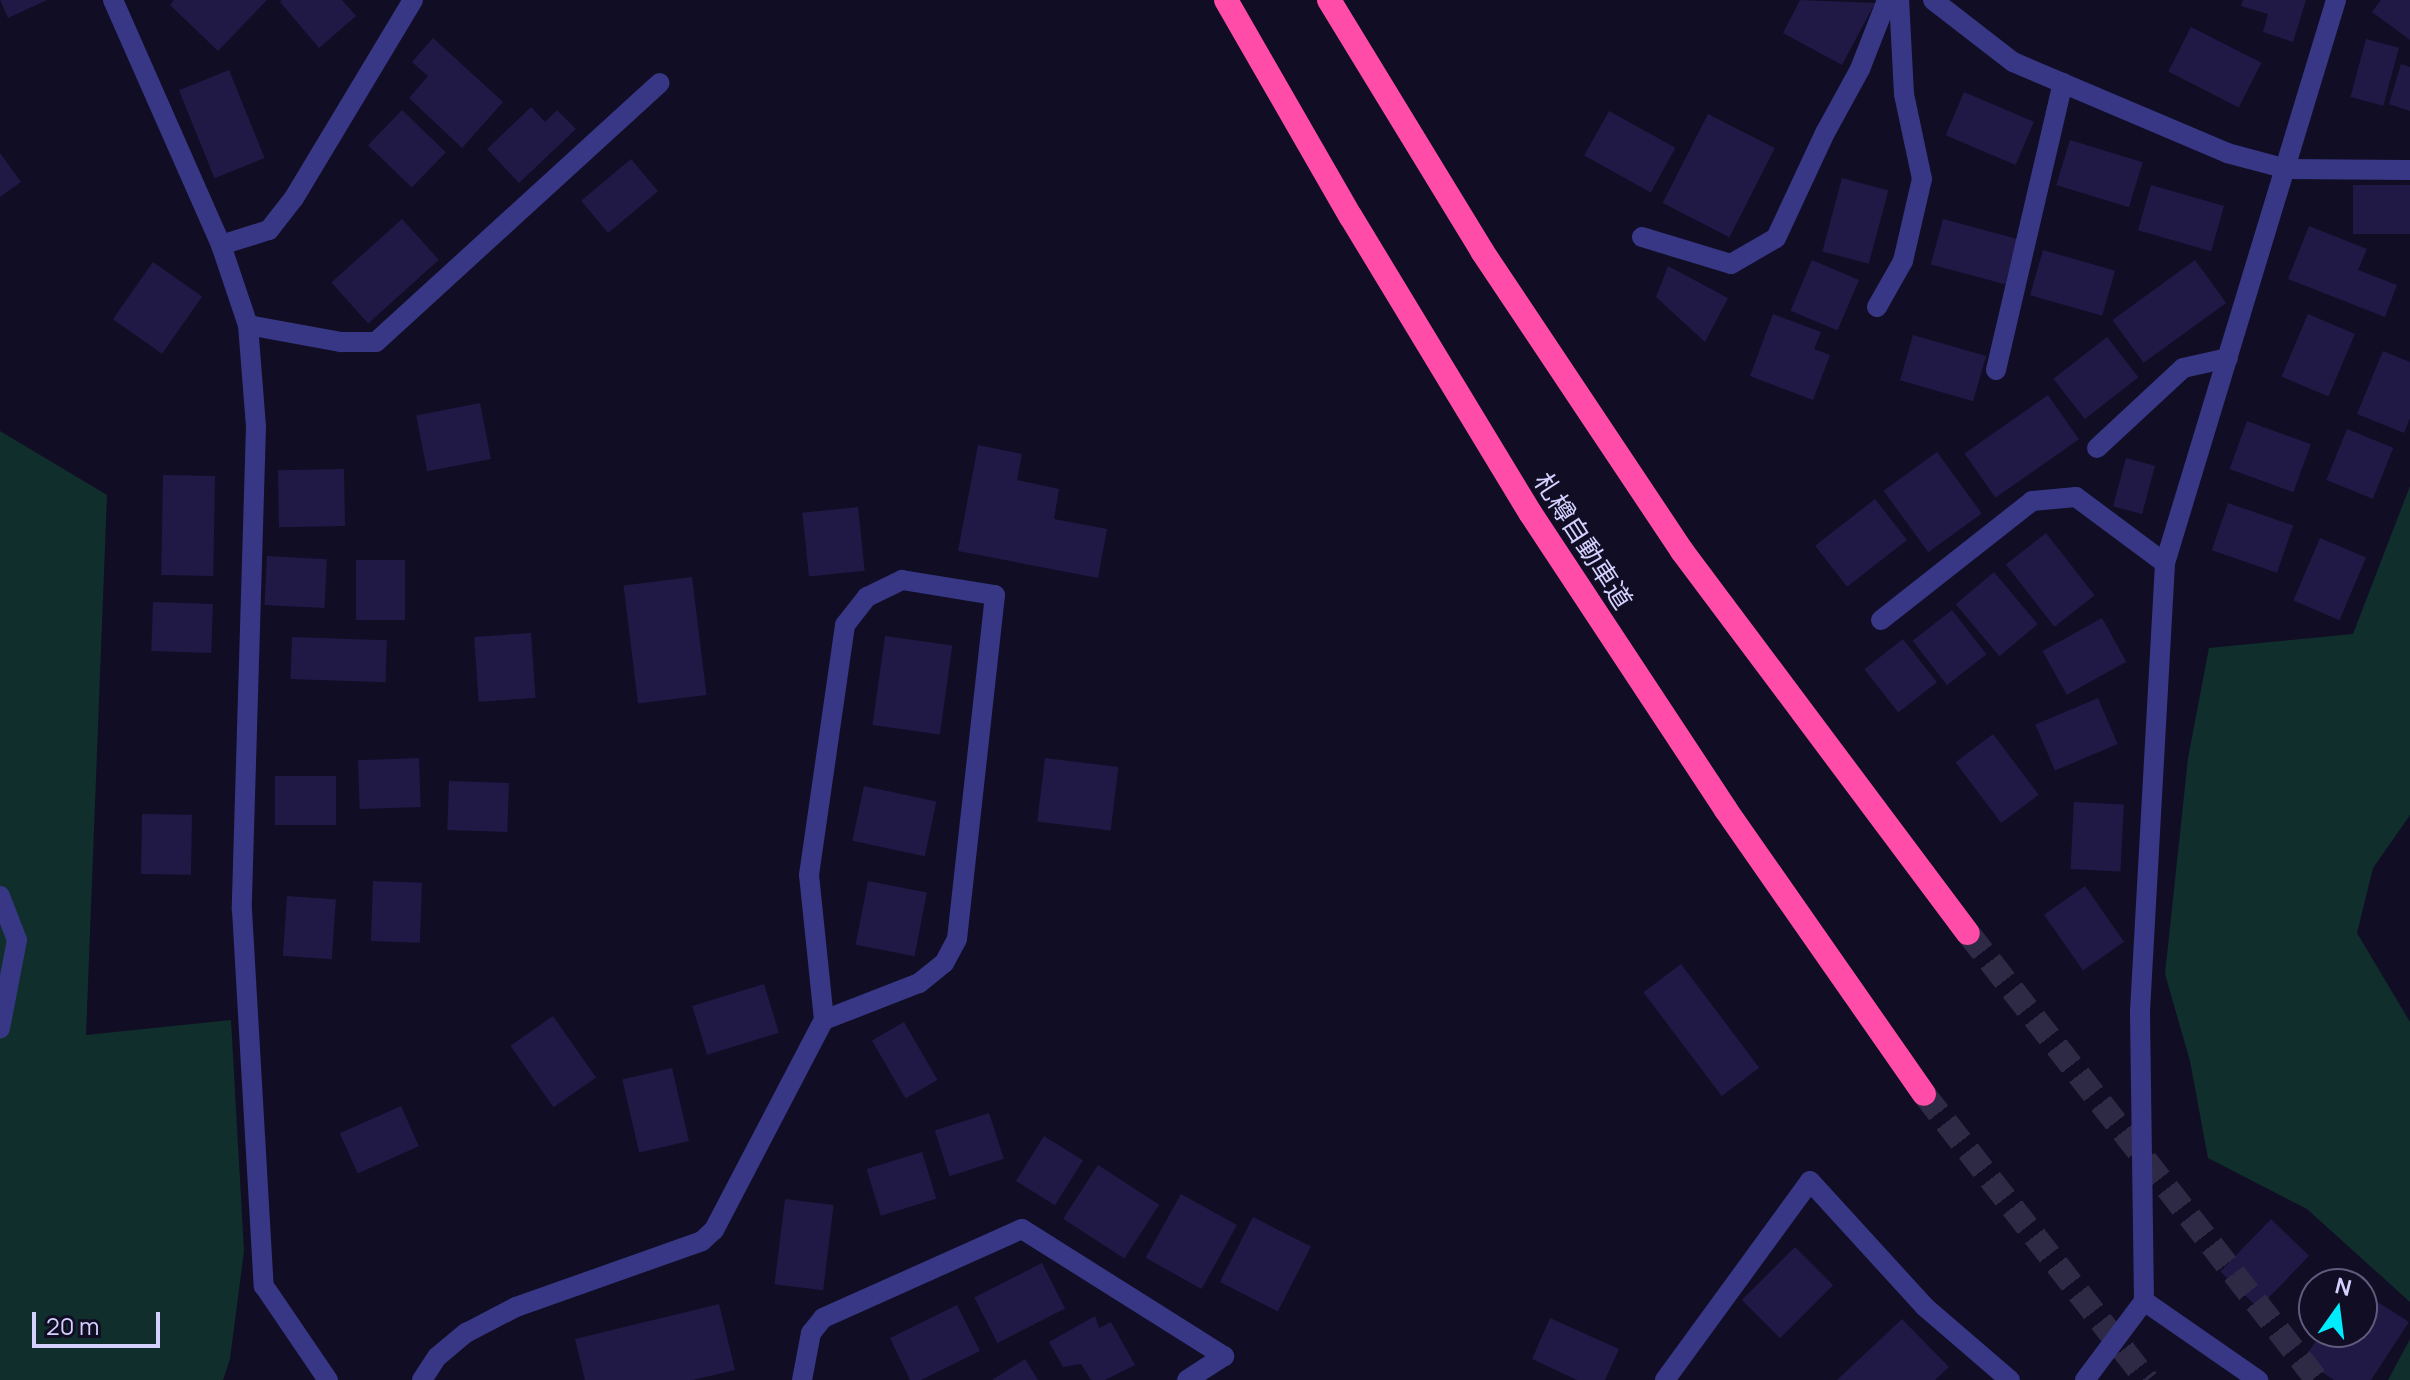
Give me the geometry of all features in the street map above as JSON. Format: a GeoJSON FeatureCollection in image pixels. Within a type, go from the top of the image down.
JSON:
{"type":"FeatureCollection","features":[{"type":"Feature","properties":{"kind":"highway","name":"札樽自動車道"},"geometry":{"type":"LineString","coordinates":[[1226,0],[1351,217],[1531,514],[1726,810],[1924,1094]]}},
{"type":"Feature","properties":{"kind":"highway"},"geometry":{"type":"LineString","coordinates":[[1329,0],[1482,251],[1682,551],[1968,933]]}},
{"type":"Feature","properties":{"kind":"street"},"geometry":{"type":"LineString","coordinates":[[113,0],[221,245],[248,325],[256,426],[242,910],[264,1286],[328,1380]]}},
{"type":"Feature","properties":{"kind":"street"},"geometry":{"type":"LineString","coordinates":[[221,245],[269,230],[285,209],[413,0]]}},
{"type":"Feature","properties":{"kind":"street"},"geometry":{"type":"LineString","coordinates":[[1642,237],[1731,264],[1776,238],[1825,133],[1860,69],[1887,0]]}},
{"type":"Feature","properties":{"kind":"street"},"geometry":{"type":"LineString","coordinates":[[1877,307],[1903,261],[1922,179],[1904,94],[1899,0]]}},
{"type":"Feature","properties":{"kind":"street"},"geometry":{"type":"LineString","coordinates":[[1933,0],[2013,62],[2227,153],[2287,169],[2410,170]]}},
{"type":"Feature","properties":{"kind":"street"},"geometry":{"type":"LineString","coordinates":[[2085,1380],[2144,1301],[2140,1011],[2165,563],[2336,0]]}},
{"type":"Feature","properties":{"kind":"street"},"geometry":{"type":"LineString","coordinates":[[248,325],[341,342],[376,342],[660,83]]}},
{"type":"Feature","properties":{"kind":"street"},"geometry":{"type":"LineString","coordinates":[[1996,370],[2063,83]]}},
{"type":"Feature","properties":{"kind":"street"},"geometry":{"type":"LineString","coordinates":[[2097,448],[2183,368],[2228,358]]}},
{"type":"Feature","properties":{"kind":"street"},"geometry":{"type":"LineString","coordinates":[[1881,620],[2032,501],[2076,497],[2165,563]]}},
{"type":"Feature","properties":{"kind":"street"},"geometry":{"type":"LineString","coordinates":[[422,1380],[437,1357],[466,1333],[516,1307],[702,1241],[726,1213],[824,1020],[809,875],[845,625],[867,597],[902,580],[995,595],[957,939],[944,963],[919,983],[824,1020]]}},
{"type":"Feature","properties":{"kind":"street"},"geometry":{"type":"LineString","coordinates":[[0,896],[17,940],[0,1028]]}},
{"type":"Feature","properties":{"kind":"street"},"geometry":{"type":"LineString","coordinates":[[1665,1380],[1810,1181],[1925,1307],[2010,1380]]}},
{"type":"Feature","properties":{"kind":"street"},"geometry":{"type":"LineString","coordinates":[[802,1380],[811,1333],[823,1318],[1022,1229],[1224,1356],[1187,1380]]}},
{"type":"Feature","properties":{"kind":"street"},"geometry":{"type":"LineString","coordinates":[[2144,1301],[2258,1380]]}},
{"type":"Feature","properties":{"kind":"green space"},"geometry":{"type":"Polygon","coordinates":[[[0,431],[107,495],[86,1035],[231,1020],[244,1251],[230,1359],[223,1380],[0,1380],[0,431]]]}},
{"type":"Feature","properties":{"kind":"green space"},"geometry":{"type":"Polygon","coordinates":[[[2410,486],[2410,815],[2373,868],[2357,933],[2410,1022],[2410,1302],[2378,1273],[2378,1268],[2372,1268],[2307,1209],[2208,1158],[2190,1061],[2165,974],[2188,758],[2209,648],[2353,634],[2410,486]]]}},
{"type":"Feature","properties":{"kind":"green space"},"geometry":{"type":"Polygon","coordinates":[[[2410,1339],[2410,1380],[2388,1380],[2410,1339]]]}},
{"type":"Feature","properties":{"kind":"building"},"geometry":{"type":"Polygon","coordinates":[[[0,0],[47,0],[8,18],[0,0]]]}},
{"type":"Feature","properties":{"kind":"building"},"geometry":{"type":"Polygon","coordinates":[[[174,0],[267,0],[218,51],[170,5],[174,0]]]}},
{"type":"Feature","properties":{"kind":"building"},"geometry":{"type":"Polygon","coordinates":[[[342,0],[356,16],[319,48],[280,2],[342,0]]]}},
{"type":"Feature","properties":{"kind":"building"},"geometry":{"type":"Polygon","coordinates":[[[1800,0],[1875,3],[1842,65],[1783,33],[1800,0]]]}},
{"type":"Feature","properties":{"kind":"building"},"geometry":{"type":"Polygon","coordinates":[[[2243,0],[2306,0],[2293,42],[2263,32],[2268,14],[2241,6],[2243,0]]]}},
{"type":"Feature","properties":{"kind":"building"},"geometry":{"type":"Polygon","coordinates":[[[2381,0],[2410,0],[2410,40],[2372,12],[2381,0]]]}},
{"type":"Feature","properties":{"kind":"building"},"geometry":{"type":"Polygon","coordinates":[[[2191,27],[2261,63],[2239,107],[2168,72],[2191,27]]]}},
{"type":"Feature","properties":{"kind":"building"},"geometry":{"type":"Polygon","coordinates":[[[433,38],[503,102],[462,148],[409,98],[428,76],[412,62],[433,38]]]}},
{"type":"Feature","properties":{"kind":"building"},"geometry":{"type":"Polygon","coordinates":[[[2366,39],[2399,48],[2383,106],[2350,97],[2366,39]]]}},
{"type":"Feature","properties":{"kind":"building"},"geometry":{"type":"Polygon","coordinates":[[[2401,64],[2410,67],[2410,111],[2389,104],[2401,64]]]}},
{"type":"Feature","properties":{"kind":"building"},"geometry":{"type":"Polygon","coordinates":[[[229,70],[265,158],[215,178],[179,90],[229,70]]]}},
{"type":"Feature","properties":{"kind":"building"},"geometry":{"type":"Polygon","coordinates":[[[1964,92],[2034,122],[2016,165],[1946,135],[1964,92]]]}},
{"type":"Feature","properties":{"kind":"building"},"geometry":{"type":"Polygon","coordinates":[[[531,107],[545,122],[557,110],[576,129],[519,183],[487,149],[531,107]]]}},
{"type":"Feature","properties":{"kind":"building"},"geometry":{"type":"Polygon","coordinates":[[[402,110],[446,152],[412,188],[368,145],[402,110]]]}},
{"type":"Feature","properties":{"kind":"building"},"geometry":{"type":"Polygon","coordinates":[[[1609,111],[1675,148],[1651,192],[1584,156],[1609,111]]]}},
{"type":"Feature","properties":{"kind":"building"},"geometry":{"type":"Polygon","coordinates":[[[1708,114],[1775,148],[1729,237],[1663,203],[1708,114]]]}},
{"type":"Feature","properties":{"kind":"building"},"geometry":{"type":"Polygon","coordinates":[[[2070,140],[2143,162],[2129,207],[2056,185],[2070,140]]]}},
{"type":"Feature","properties":{"kind":"building"},"geometry":{"type":"Polygon","coordinates":[[[0,153],[21,182],[0,197],[0,153]]]}},
{"type":"Feature","properties":{"kind":"building"},"geometry":{"type":"Polygon","coordinates":[[[631,159],[658,191],[608,233],[581,201],[631,159]]]}},
{"type":"Feature","properties":{"kind":"building"},"geometry":{"type":"Polygon","coordinates":[[[1842,178],[1888,190],[1869,264],[1822,251],[1842,178]]]}},
{"type":"Feature","properties":{"kind":"building"},"geometry":{"type":"Polygon","coordinates":[[[2151,185],[2224,206],[2211,251],[2138,230],[2151,185]]]}},
{"type":"Feature","properties":{"kind":"building"},"geometry":{"type":"Polygon","coordinates":[[[2353,185],[2410,185],[2410,234],[2353,234],[2353,185]]]}},
{"type":"Feature","properties":{"kind":"building"},"geometry":{"type":"Polygon","coordinates":[[[402,219],[439,260],[368,323],[331,283],[402,219]]]}},
{"type":"Feature","properties":{"kind":"building"},"geometry":{"type":"Polygon","coordinates":[[[1943,219],[2017,239],[2005,284],[1931,264],[1943,219]]]}},
{"type":"Feature","properties":{"kind":"building"},"geometry":{"type":"Polygon","coordinates":[[[2309,226],[2367,249],[2358,270],[2397,285],[2385,317],[2288,279],[2309,226]]]}},
{"type":"Feature","properties":{"kind":"building"},"geometry":{"type":"Polygon","coordinates":[[[2043,250],[2115,271],[2102,316],[2030,295],[2043,250]]]}},
{"type":"Feature","properties":{"kind":"building"},"geometry":{"type":"Polygon","coordinates":[[[1812,260],[1859,280],[1837,331],[1791,311],[1812,260]]]}},
{"type":"Feature","properties":{"kind":"building"},"geometry":{"type":"Polygon","coordinates":[[[2195,260],[2226,303],[2144,363],[2112,320],[2195,260]]]}},
{"type":"Feature","properties":{"kind":"building"},"geometry":{"type":"Polygon","coordinates":[[[153,262],[202,296],[162,354],[113,319],[153,262]]]}},
{"type":"Feature","properties":{"kind":"building"},"geometry":{"type":"Polygon","coordinates":[[[1668,266],[1728,298],[1705,342],[1656,297],[1668,266]]]}},
{"type":"Feature","properties":{"kind":"building"},"geometry":{"type":"Polygon","coordinates":[[[1773,314],[1821,332],[1814,349],[1830,355],[1813,400],[1750,376],[1773,314]]]}},
{"type":"Feature","properties":{"kind":"building"},"geometry":{"type":"Polygon","coordinates":[[[2308,314],[2355,334],[2328,397],[2281,377],[2308,314]]]}},
{"type":"Feature","properties":{"kind":"building"},"geometry":{"type":"Polygon","coordinates":[[[1913,335],[1986,356],[1973,401],[1900,380],[1913,335]]]}},
{"type":"Feature","properties":{"kind":"building"},"geometry":{"type":"Polygon","coordinates":[[[2107,337],[2138,377],[2085,419],[2053,379],[2107,337]]]}},
{"type":"Feature","properties":{"kind":"building"},"geometry":{"type":"Polygon","coordinates":[[[2383,351],[2410,362],[2410,418],[2404,433],[2357,414],[2383,351]]]}},
{"type":"Feature","properties":{"kind":"building"},"geometry":{"type":"Polygon","coordinates":[[[2048,395],[2079,439],[1995,498],[1964,454],[2048,395]]]}},
{"type":"Feature","properties":{"kind":"building"},"geometry":{"type":"Polygon","coordinates":[[[480,403],[491,459],[427,471],[416,415],[480,403]]]}},
{"type":"Feature","properties":{"kind":"building"},"geometry":{"type":"Polygon","coordinates":[[[2247,421],[2311,444],[2293,492],[2230,469],[2247,421]]]}},
{"type":"Feature","properties":{"kind":"building"},"geometry":{"type":"Polygon","coordinates":[[[2347,429],[2393,448],[2373,499],[2326,480],[2347,429]]]}},
{"type":"Feature","properties":{"kind":"building"},"geometry":{"type":"Polygon","coordinates":[[[978,445],[1022,454],[1017,480],[1059,489],[1054,519],[1107,529],[1098,578],[958,551],[978,445]]]}},
{"type":"Feature","properties":{"kind":"building"},"geometry":{"type":"Polygon","coordinates":[[[1937,452],[1982,513],[1928,552],[1884,491],[1937,452]]]}},
{"type":"Feature","properties":{"kind":"building"},"geometry":{"type":"Polygon","coordinates":[[[2126,458],[2155,466],[2142,514],[2113,506],[2126,458]]]}},
{"type":"Feature","properties":{"kind":"building"},"geometry":{"type":"Polygon","coordinates":[[[344,469],[345,526],[279,527],[278,470],[344,469]]]}},
{"type":"Feature","properties":{"kind":"building"},"geometry":{"type":"Polygon","coordinates":[[[163,475],[215,476],[213,576],[161,575],[163,475]]]}},
{"type":"Feature","properties":{"kind":"building"},"geometry":{"type":"Polygon","coordinates":[[[1875,499],[1907,540],[1847,587],[1815,546],[1875,499]]]}},
{"type":"Feature","properties":{"kind":"building"},"geometry":{"type":"Polygon","coordinates":[[[2228,503],[2293,525],[2277,573],[2212,550],[2228,503]]]}},
{"type":"Feature","properties":{"kind":"building"},"geometry":{"type":"Polygon","coordinates":[[[858,507],[865,571],[809,577],[802,513],[858,507]]]}},
{"type":"Feature","properties":{"kind":"building"},"geometry":{"type":"Polygon","coordinates":[[[2046,533],[2095,595],[2054,627],[2006,564],[2046,533]]]}},
{"type":"Feature","properties":{"kind":"building"},"geometry":{"type":"Polygon","coordinates":[[[2320,538],[2366,558],[2339,620],[2293,601],[2320,538]]]}},
{"type":"Feature","properties":{"kind":"building"},"geometry":{"type":"Polygon","coordinates":[[[267,556],[327,559],[324,608],[264,605],[267,556]]]}},
{"type":"Feature","properties":{"kind":"building"},"geometry":{"type":"Polygon","coordinates":[[[356,560],[405,560],[405,620],[356,620],[356,560]]]}},
{"type":"Feature","properties":{"kind":"building"},"geometry":{"type":"Polygon","coordinates":[[[1994,572],[2038,624],[1999,656],[1956,604],[1994,572]]]}},
{"type":"Feature","properties":{"kind":"building"},"geometry":{"type":"Polygon","coordinates":[[[692,577],[707,695],[638,704],[624,585],[692,577]]]}},
{"type":"Feature","properties":{"kind":"building"},"geometry":{"type":"Polygon","coordinates":[[[153,602],[213,604],[211,653],[151,651],[153,602]]]}},
{"type":"Feature","properties":{"kind":"building"},"geometry":{"type":"Polygon","coordinates":[[[1952,610],[1986,654],[1947,685],[1913,641],[1952,610]]]}},
{"type":"Feature","properties":{"kind":"building"},"geometry":{"type":"Polygon","coordinates":[[[2102,618],[2126,662],[2067,695],[2043,651],[2102,618]]]}},
{"type":"Feature","properties":{"kind":"building"},"geometry":{"type":"Polygon","coordinates":[[[531,633],[536,698],[479,702],[474,637],[531,633]]]}},
{"type":"Feature","properties":{"kind":"building"},"geometry":{"type":"Polygon","coordinates":[[[885,636],[952,645],[940,735],[872,725],[885,636]]]}},
{"type":"Feature","properties":{"kind":"building"},"geometry":{"type":"Polygon","coordinates":[[[292,637],[387,640],[385,682],[291,679],[292,637]]]}},
{"type":"Feature","properties":{"kind":"building"},"geometry":{"type":"Polygon","coordinates":[[[1903,639],[1937,682],[1898,713],[1864,669],[1903,639]]]}},
{"type":"Feature","properties":{"kind":"building"},"geometry":{"type":"Polygon","coordinates":[[[2098,698],[2118,744],[2055,771],[2035,725],[2098,698]]]}},
{"type":"Feature","properties":{"kind":"building"},"geometry":{"type":"Polygon","coordinates":[[[1993,734],[2039,795],[2001,823],[1955,762],[1993,734]]]}},
{"type":"Feature","properties":{"kind":"building"},"geometry":{"type":"Polygon","coordinates":[[[419,758],[421,807],[360,809],[358,760],[419,758]]]}},
{"type":"Feature","properties":{"kind":"building"},"geometry":{"type":"Polygon","coordinates":[[[1045,758],[1118,767],[1111,831],[1037,822],[1045,758]]]}},
{"type":"Feature","properties":{"kind":"building"},"geometry":{"type":"Polygon","coordinates":[[[275,776],[336,776],[336,825],[275,825],[275,776]]]}},
{"type":"Feature","properties":{"kind":"building"},"geometry":{"type":"Polygon","coordinates":[[[449,781],[509,783],[507,832],[447,830],[449,781]]]}},
{"type":"Feature","properties":{"kind":"building"},"geometry":{"type":"Polygon","coordinates":[[[864,786],[936,801],[925,856],[852,841],[864,786]]]}},
{"type":"Feature","properties":{"kind":"building"},"geometry":{"type":"Polygon","coordinates":[[[2074,802],[2124,805],[2120,872],[2070,869],[2074,802]]]}},
{"type":"Feature","properties":{"kind":"building"},"geometry":{"type":"Polygon","coordinates":[[[142,814],[192,815],[191,875],[141,874],[142,814]]]}},
{"type":"Feature","properties":{"kind":"building"},"geometry":{"type":"Polygon","coordinates":[[[373,881],[422,883],[420,943],[371,941],[373,881]]]}},
{"type":"Feature","properties":{"kind":"building"},"geometry":{"type":"Polygon","coordinates":[[[868,881],[927,892],[914,956],[856,945],[868,881]]]}},
{"type":"Feature","properties":{"kind":"building"},"geometry":{"type":"Polygon","coordinates":[[[2085,886],[2124,942],[2083,970],[2044,915],[2085,886]]]}},
{"type":"Feature","properties":{"kind":"building"},"geometry":{"type":"Polygon","coordinates":[[[287,896],[336,899],[332,959],[283,956],[287,896]]]}},
{"type":"Feature","properties":{"kind":"building"},"geometry":{"type":"Polygon","coordinates":[[[1681,964],[1759,1068],[1722,1096],[1643,992],[1681,964]]]}},
{"type":"Feature","properties":{"kind":"building"},"geometry":{"type":"Polygon","coordinates":[[[764,984],[779,1033],[707,1055],[692,1006],[764,984]]]}},
{"type":"Feature","properties":{"kind":"building"},"geometry":{"type":"Polygon","coordinates":[[[553,1016],[596,1077],[553,1107],[510,1046],[553,1016]]]}},
{"type":"Feature","properties":{"kind":"building"},"geometry":{"type":"Polygon","coordinates":[[[904,1022],[938,1080],[905,1099],[872,1040],[904,1022]]]}},
{"type":"Feature","properties":{"kind":"building"},"geometry":{"type":"Polygon","coordinates":[[[672,1068],[689,1141],[639,1153],[622,1079],[672,1068]]]}},
{"type":"Feature","properties":{"kind":"building"},"geometry":{"type":"Polygon","coordinates":[[[401,1106],[419,1146],[358,1173],[340,1133],[401,1106]]]}},
{"type":"Feature","properties":{"kind":"building"},"geometry":{"type":"Polygon","coordinates":[[[989,1113],[1004,1159],[950,1176],[935,1131],[989,1113]]]}},
{"type":"Feature","properties":{"kind":"building"},"geometry":{"type":"Polygon","coordinates":[[[1044,1136],[1083,1160],[1055,1205],[1016,1181],[1044,1136]]]}},
{"type":"Feature","properties":{"kind":"building"},"geometry":{"type":"Polygon","coordinates":[[[922,1152],[936,1199],[881,1216],[867,1169],[922,1152]]]}},
{"type":"Feature","properties":{"kind":"building"},"geometry":{"type":"Polygon","coordinates":[[[1098,1165],[1159,1205],[1124,1258],[1063,1219],[1098,1165]]]}},
{"type":"Feature","properties":{"kind":"building"},"geometry":{"type":"Polygon","coordinates":[[[1181,1194],[1237,1225],[1202,1289],[1146,1258],[1181,1194]]]}},
{"type":"Feature","properties":{"kind":"building"},"geometry":{"type":"Polygon","coordinates":[[[785,1199],[834,1205],[823,1290],[775,1284],[785,1199]]]}},
{"type":"Feature","properties":{"kind":"building"},"geometry":{"type":"Polygon","coordinates":[[[1253,1217],[1311,1247],[1278,1312],[1220,1282],[1253,1217]]]}},
{"type":"Feature","properties":{"kind":"building"},"geometry":{"type":"Polygon","coordinates":[[[2271,1219],[2309,1256],[2258,1308],[2220,1272],[2271,1219]]]}},
{"type":"Feature","properties":{"kind":"building"},"geometry":{"type":"Polygon","coordinates":[[[1795,1247],[1833,1285],[1780,1338],[1742,1300],[1795,1247]]]}},
{"type":"Feature","properties":{"kind":"building"},"geometry":{"type":"Polygon","coordinates":[[[1042,1263],[1065,1308],[997,1343],[974,1298],[1042,1263]]]}},
{"type":"Feature","properties":{"kind":"building"},"geometry":{"type":"Polygon","coordinates":[[[2378,1302],[2409,1322],[2371,1380],[2334,1380],[2303,1360],[2311,1348],[2378,1348],[2378,1302]]]}},
{"type":"Feature","properties":{"kind":"building"},"geometry":{"type":"Polygon","coordinates":[[[719,1304],[735,1370],[693,1380],[585,1380],[575,1339],[719,1304]]]}},
{"type":"Feature","properties":{"kind":"building"},"geometry":{"type":"Polygon","coordinates":[[[957,1305],[980,1351],[921,1380],[910,1380],[890,1338],[957,1305]]]}},
{"type":"Feature","properties":{"kind":"building"},"geometry":{"type":"Polygon","coordinates":[[[1095,1316],[1099,1328],[1111,1322],[1135,1365],[1105,1380],[1091,1380],[1081,1364],[1063,1367],[1049,1342],[1095,1316]]]}},
{"type":"Feature","properties":{"kind":"building"},"geometry":{"type":"Polygon","coordinates":[[[1550,1318],[1619,1349],[1605,1380],[1577,1380],[1532,1359],[1550,1318]]]}},
{"type":"Feature","properties":{"kind":"building"},"geometry":{"type":"Polygon","coordinates":[[[1902,1319],[1949,1367],[1935,1380],[1837,1380],[1902,1319]]]}},
{"type":"Feature","properties":{"kind":"building"},"geometry":{"type":"Polygon","coordinates":[[[1025,1359],[1038,1380],[992,1380],[1025,1359]]]}},
{"type":"Feature","properties":{"kind":"tunnel"},"geometry":{"type":"LineString","coordinates":[[1968,933],[2317,1380]]}},
{"type":"Feature","properties":{"kind":"tunnel"},"geometry":{"type":"LineString","coordinates":[[1924,1094],[2147,1380]]}}]}
